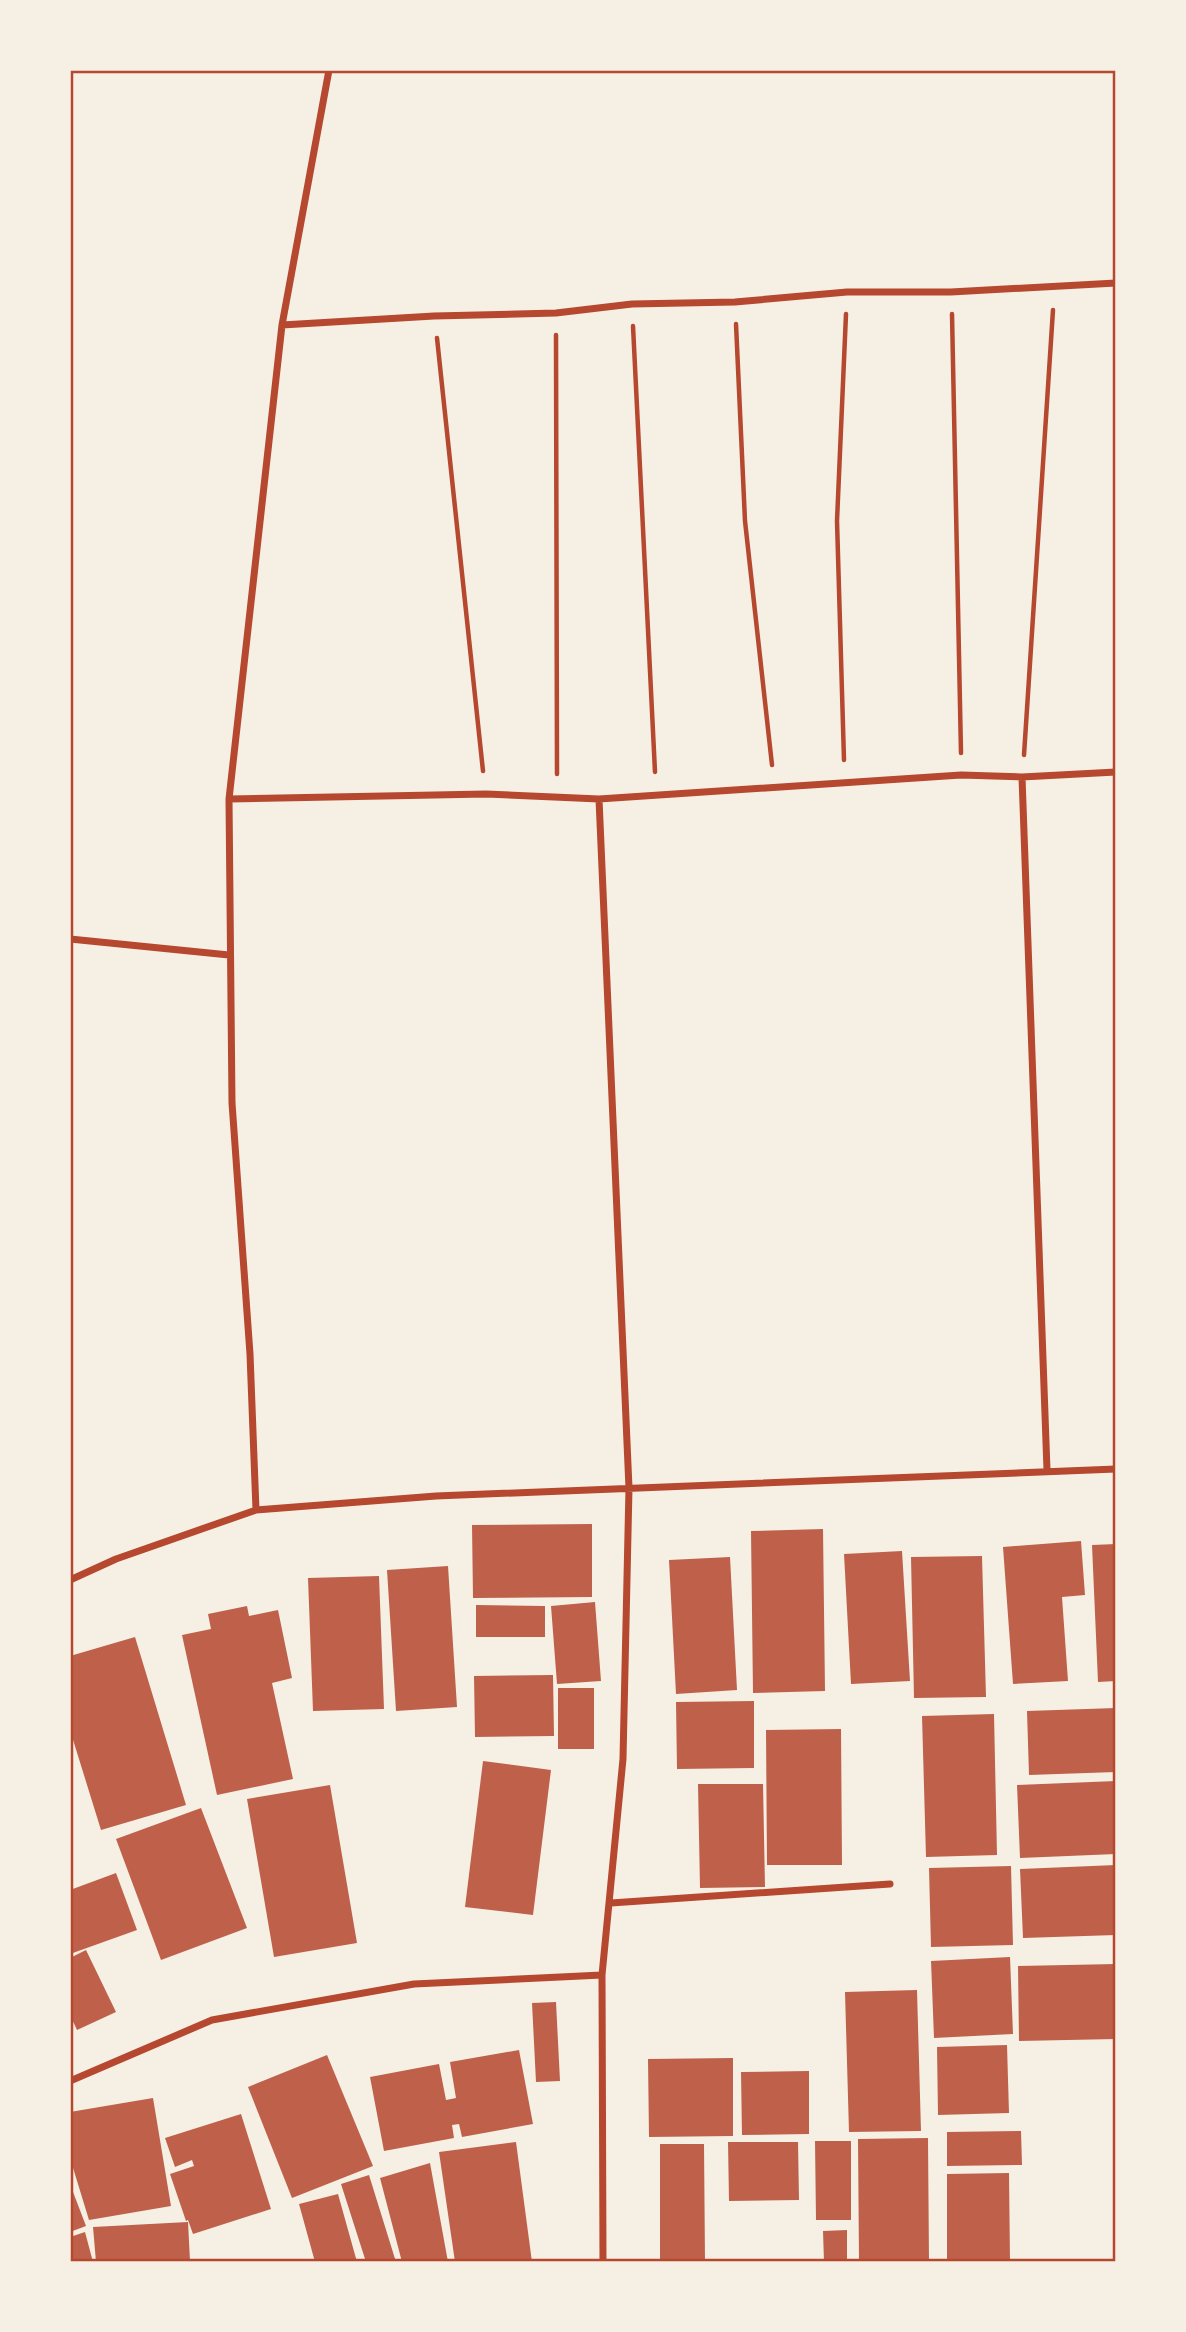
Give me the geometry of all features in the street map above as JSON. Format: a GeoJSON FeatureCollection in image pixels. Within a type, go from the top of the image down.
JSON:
{"type":"FeatureCollection","features":[{"type":"Feature","properties":{"kind":"street"},"geometry":{"type":"LineString","coordinates":[[256,1510],[250,1354],[232,1103],[229,799],[282,325],[329,70]]}},
{"type":"Feature","properties":{"kind":"street"},"geometry":{"type":"LineString","coordinates":[[282,325],[434,316],[556,313],[632,304],[735,302],[847,292],[951,292],[1116,283]]}},
{"type":"Feature","properties":{"kind":"street"},"geometry":{"type":"LineString","coordinates":[[229,799],[486,794],[599,799],[961,775],[1022,776],[1116,772]]}},
{"type":"Feature","properties":{"kind":"street"},"geometry":{"type":"LineString","coordinates":[[1022,776],[1046,1470]]}},
{"type":"Feature","properties":{"kind":"street"},"geometry":{"type":"LineString","coordinates":[[599,799],[629,1488],[623,1759],[602,1975],[603,2262]]}},
{"type":"Feature","properties":{"kind":"street"},"geometry":{"type":"LineString","coordinates":[[70,939],[229,955]]}},
{"type":"Feature","properties":{"kind":"street"},"geometry":{"type":"LineString","coordinates":[[70,1580],[116,1559],[256,1510],[436,1496],[1116,1469]]}},
{"type":"Feature","properties":{"kind":"street"},"geometry":{"type":"LineString","coordinates":[[611,1903],[890,1884]]}},
{"type":"Feature","properties":{"kind":"street"},"geometry":{"type":"LineString","coordinates":[[70,2081],[212,2020],[414,1984],[602,1975]]}},
{"type":"Feature","properties":{"kind":"path"},"geometry":{"type":"LineString","coordinates":[[1022,776],[1055,285]]}},
{"type":"Feature","properties":{"kind":"path"},"geometry":{"type":"LineString","coordinates":[[844,783],[837,521],[847,292]]}},
{"type":"Feature","properties":{"kind":"path"},"geometry":{"type":"LineString","coordinates":[[951,292],[961,775]]}},
{"type":"Feature","properties":{"kind":"path"},"geometry":{"type":"LineString","coordinates":[[735,302],[745,521],[774,789]]}},
{"type":"Feature","properties":{"kind":"path"},"geometry":{"type":"LineString","coordinates":[[632,304],[656,796]]}},
{"type":"Feature","properties":{"kind":"path"},"geometry":{"type":"LineString","coordinates":[[556,313],[557,797]]}},
{"type":"Feature","properties":{"kind":"path"},"geometry":{"type":"LineString","coordinates":[[434,316],[486,794]]}},
{"type":"Feature","properties":{"kind":"building"},"geometry":{"type":"Polygon","coordinates":[[[592,1524],[592,1597],[473,1598],[472,1525],[592,1524]]]}},
{"type":"Feature","properties":{"kind":"building"},"geometry":{"type":"Polygon","coordinates":[[[823,1529],[825,1691],[753,1693],[751,1531],[823,1529]]]}},
{"type":"Feature","properties":{"kind":"building"},"geometry":{"type":"Polygon","coordinates":[[[1081,1541],[1085,1595],[1062,1597],[1068,1681],[1013,1684],[1003,1547],[1081,1541]]]}},
{"type":"Feature","properties":{"kind":"building"},"geometry":{"type":"Polygon","coordinates":[[[1116,1544],[1116,1681],[1098,1682],[1092,1545],[1116,1544]]]}},
{"type":"Feature","properties":{"kind":"building"},"geometry":{"type":"Polygon","coordinates":[[[902,1551],[910,1681],[851,1684],[844,1554],[902,1551]]]}},
{"type":"Feature","properties":{"kind":"building"},"geometry":{"type":"Polygon","coordinates":[[[982,1556],[986,1697],[914,1698],[911,1557],[982,1556]]]}},
{"type":"Feature","properties":{"kind":"building"},"geometry":{"type":"Polygon","coordinates":[[[730,1557],[737,1690],[676,1694],[669,1560],[730,1557]]]}},
{"type":"Feature","properties":{"kind":"building"},"geometry":{"type":"Polygon","coordinates":[[[448,1566],[457,1707],[396,1711],[387,1570],[448,1566]]]}},
{"type":"Feature","properties":{"kind":"building"},"geometry":{"type":"Polygon","coordinates":[[[379,1576],[384,1709],[313,1711],[308,1578],[379,1576]]]}},
{"type":"Feature","properties":{"kind":"building"},"geometry":{"type":"Polygon","coordinates":[[[595,1602],[601,1681],[557,1684],[551,1606],[595,1602]]]}},
{"type":"Feature","properties":{"kind":"building"},"geometry":{"type":"Polygon","coordinates":[[[476,1605],[545,1606],[545,1637],[476,1637],[476,1605]]]}},
{"type":"Feature","properties":{"kind":"building"},"geometry":{"type":"Polygon","coordinates":[[[247,1606],[249,1616],[278,1610],[292,1678],[272,1683],[293,1779],[217,1795],[182,1635],[211,1629],[208,1614],[247,1606]]]}},
{"type":"Feature","properties":{"kind":"building"},"geometry":{"type":"Polygon","coordinates":[[[135,1637],[186,1805],[101,1830],[70,1730],[70,1656],[135,1637]]]}},
{"type":"Feature","properties":{"kind":"building"},"geometry":{"type":"Polygon","coordinates":[[[553,1675],[554,1736],[475,1737],[474,1676],[553,1675]]]}},
{"type":"Feature","properties":{"kind":"building"},"geometry":{"type":"Polygon","coordinates":[[[558,1688],[594,1688],[594,1749],[558,1749],[558,1688]]]}},
{"type":"Feature","properties":{"kind":"building"},"geometry":{"type":"Polygon","coordinates":[[[754,1701],[754,1768],[677,1769],[676,1702],[754,1701]]]}},
{"type":"Feature","properties":{"kind":"building"},"geometry":{"type":"Polygon","coordinates":[[[1116,1708],[1116,1772],[1029,1775],[1027,1711],[1116,1708]]]}},
{"type":"Feature","properties":{"kind":"building"},"geometry":{"type":"Polygon","coordinates":[[[994,1714],[997,1855],[926,1857],[922,1716],[994,1714]]]}},
{"type":"Feature","properties":{"kind":"building"},"geometry":{"type":"Polygon","coordinates":[[[841,1729],[842,1865],[767,1865],[766,1730],[841,1729]]]}},
{"type":"Feature","properties":{"kind":"building"},"geometry":{"type":"Polygon","coordinates":[[[483,1761],[551,1770],[533,1915],[465,1907],[483,1761]]]}},
{"type":"Feature","properties":{"kind":"building"},"geometry":{"type":"Polygon","coordinates":[[[1116,1781],[1116,1854],[1020,1858],[1017,1785],[1116,1781]]]}},
{"type":"Feature","properties":{"kind":"building"},"geometry":{"type":"Polygon","coordinates":[[[698,1784],[763,1784],[765,1887],[700,1888],[698,1784]]]}},
{"type":"Feature","properties":{"kind":"building"},"geometry":{"type":"Polygon","coordinates":[[[330,1785],[357,1943],[274,1957],[247,1799],[330,1785]]]}},
{"type":"Feature","properties":{"kind":"building"},"geometry":{"type":"Polygon","coordinates":[[[201,1808],[247,1928],[161,1960],[116,1839],[201,1808]]]}},
{"type":"Feature","properties":{"kind":"building"},"geometry":{"type":"Polygon","coordinates":[[[1116,1865],[1116,1935],[1023,1938],[1020,1869],[1116,1865]]]}},
{"type":"Feature","properties":{"kind":"building"},"geometry":{"type":"Polygon","coordinates":[[[1011,1866],[1013,1945],[931,1947],[929,1868],[1011,1866]]]}},
{"type":"Feature","properties":{"kind":"building"},"geometry":{"type":"Polygon","coordinates":[[[116,1873],[137,1930],[70,1954],[70,1890],[116,1873]]]}},
{"type":"Feature","properties":{"kind":"building"},"geometry":{"type":"Polygon","coordinates":[[[86,1950],[116,2012],[77,2030],[70,2015],[70,1958],[86,1950]]]}},
{"type":"Feature","properties":{"kind":"building"},"geometry":{"type":"Polygon","coordinates":[[[1010,1957],[1013,2034],[934,2038],[931,1961],[1010,1957]]]}},
{"type":"Feature","properties":{"kind":"building"},"geometry":{"type":"Polygon","coordinates":[[[1116,1964],[1116,2039],[1019,2041],[1018,1966],[1116,1964]]]}},
{"type":"Feature","properties":{"kind":"building"},"geometry":{"type":"Polygon","coordinates":[[[917,1990],[921,2131],[849,2132],[845,1992],[917,1990]]]}},
{"type":"Feature","properties":{"kind":"building"},"geometry":{"type":"Polygon","coordinates":[[[556,2002],[560,2081],[536,2082],[532,2003],[556,2002]]]}},
{"type":"Feature","properties":{"kind":"building"},"geometry":{"type":"Polygon","coordinates":[[[1007,2045],[1009,2113],[938,2115],[937,2047],[1007,2045]]]}},
{"type":"Feature","properties":{"kind":"building"},"geometry":{"type":"Polygon","coordinates":[[[519,2050],[533,2124],[462,2137],[459,2124],[452,2125],[454,2138],[384,2151],[370,2077],[439,2064],[446,2100],[456,2098],[450,2062],[519,2050]]]}},
{"type":"Feature","properties":{"kind":"building"},"geometry":{"type":"Polygon","coordinates":[[[327,2055],[373,2166],[292,2198],[248,2087],[327,2055]]]}},
{"type":"Feature","properties":{"kind":"building"},"geometry":{"type":"Polygon","coordinates":[[[733,2058],[733,2136],[649,2137],[648,2059],[733,2058]]]}},
{"type":"Feature","properties":{"kind":"building"},"geometry":{"type":"Polygon","coordinates":[[[809,2071],[809,2134],[742,2135],[741,2072],[809,2071]]]}},
{"type":"Feature","properties":{"kind":"building"},"geometry":{"type":"Polygon","coordinates":[[[153,2098],[171,2206],[89,2220],[70,2158],[70,2112],[153,2098]]]}},
{"type":"Feature","properties":{"kind":"building"},"geometry":{"type":"Polygon","coordinates":[[[241,2114],[271,2209],[193,2234],[170,2174],[194,2166],[192,2160],[175,2167],[165,2138],[241,2114]]]}},
{"type":"Feature","properties":{"kind":"building"},"geometry":{"type":"Polygon","coordinates":[[[1021,2131],[1022,2165],[947,2166],[947,2132],[1021,2131]]]}},
{"type":"Feature","properties":{"kind":"building"},"geometry":{"type":"Polygon","coordinates":[[[928,2138],[929,2262],[859,2262],[858,2139],[928,2138]]]}},
{"type":"Feature","properties":{"kind":"building"},"geometry":{"type":"Polygon","coordinates":[[[815,2141],[851,2141],[851,2220],[816,2220],[815,2141]]]}},
{"type":"Feature","properties":{"kind":"building"},"geometry":{"type":"Polygon","coordinates":[[[516,2142],[532,2262],[455,2262],[439,2152],[516,2142]]]}},
{"type":"Feature","properties":{"kind":"building"},"geometry":{"type":"Polygon","coordinates":[[[728,2142],[798,2142],[799,2200],[729,2201],[728,2142]]]}},
{"type":"Feature","properties":{"kind":"building"},"geometry":{"type":"Polygon","coordinates":[[[660,2144],[704,2144],[705,2262],[660,2262],[660,2144]]]}},
{"type":"Feature","properties":{"kind":"building"},"geometry":{"type":"Polygon","coordinates":[[[430,2163],[448,2262],[402,2262],[380,2178],[430,2163]]]}},
{"type":"Feature","properties":{"kind":"building"},"geometry":{"type":"Polygon","coordinates":[[[1009,2173],[1010,2262],[947,2262],[947,2174],[1009,2173]]]}},
{"type":"Feature","properties":{"kind":"building"},"geometry":{"type":"Polygon","coordinates":[[[369,2175],[396,2262],[366,2262],[341,2184],[369,2175]]]}},
{"type":"Feature","properties":{"kind":"building"},"geometry":{"type":"Polygon","coordinates":[[[70,2184],[86,2226],[70,2232],[70,2184]]]}},
{"type":"Feature","properties":{"kind":"building"},"geometry":{"type":"Polygon","coordinates":[[[338,2194],[357,2262],[315,2262],[299,2204],[338,2194]]]}},
{"type":"Feature","properties":{"kind":"building"},"geometry":{"type":"Polygon","coordinates":[[[188,2222],[190,2261],[96,2262],[93,2227],[188,2222]]]}},
{"type":"Feature","properties":{"kind":"building"},"geometry":{"type":"Polygon","coordinates":[[[847,2230],[847,2262],[824,2262],[823,2231],[847,2230]]]}},
{"type":"Feature","properties":{"kind":"building"},"geometry":{"type":"Polygon","coordinates":[[[85,2232],[93,2262],[70,2262],[70,2237],[85,2232]]]}}]}
